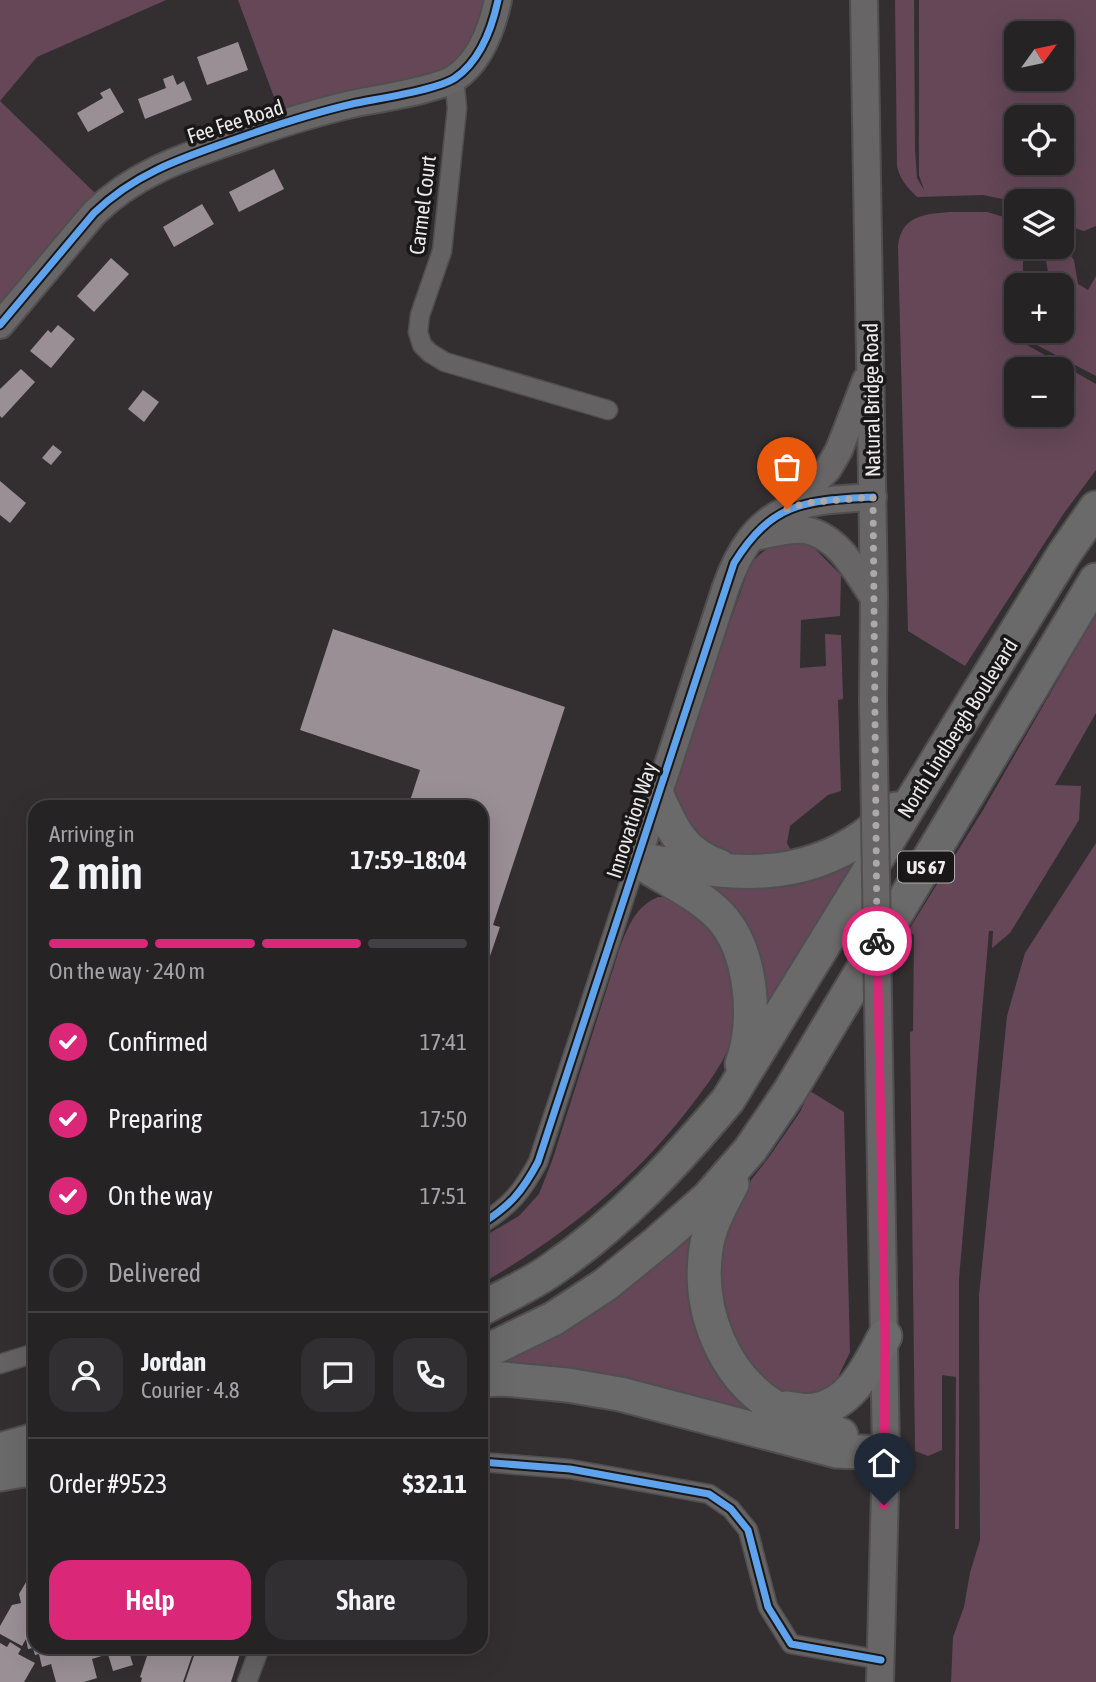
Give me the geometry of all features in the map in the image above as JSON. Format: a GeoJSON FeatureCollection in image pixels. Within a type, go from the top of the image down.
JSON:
{"type":"FeatureCollection","features":[{"type":"Feature","properties":{"kind":"highway","name":"North Lindbergh Boulevard"},"geometry":{"type":"LineString","coordinates":[[488,1305],[550,1271],[618,1219],[679,1159],[728,1100],[1064,554],[1096,508]]}},
{"type":"Feature","properties":{"kind":"highway","name":"North Lindbergh Boulevard"},"geometry":{"type":"LineString","coordinates":[[488,1351],[553,1319],[605,1285],[708,1198],[750,1150],[797,1080],[1096,580]]}},
{"type":"Feature","properties":{"kind":"highway"},"geometry":{"type":"LineString","coordinates":[[636,860],[738,873],[787,870],[831,855],[863,837],[924,782]]}},
{"type":"Feature","properties":{"kind":"highway"},"geometry":{"type":"LineString","coordinates":[[657,795],[677,837],[689,850],[707,862],[738,873]]}},
{"type":"Feature","properties":{"kind":"highway"},"geometry":{"type":"LineString","coordinates":[[636,860],[701,899],[722,918],[736,940],[746,971],[751,1005],[750,1033],[728,1100]]}},
{"type":"Feature","properties":{"kind":"highway"},"geometry":{"type":"LineString","coordinates":[[750,1150],[715,1217],[706,1248],[704,1281],[710,1322],[725,1355],[746,1383],[776,1408],[886,1453]]}},
{"type":"Feature","properties":{"kind":"highway"},"geometry":{"type":"LineString","coordinates":[[776,1408],[814,1410],[849,1392],[862,1376],[885,1336]]}},
{"type":"Feature","properties":{"kind":"highway"},"geometry":{"type":"LineString","coordinates":[[488,1380],[567,1385],[620,1394],[837,1451],[886,1453]]}},
{"type":"Feature","properties":{"kind":"highway"},"geometry":{"type":"LineString","coordinates":[[8,1452],[28,1464]]}},
{"type":"Feature","properties":{"kind":"main road","name":"Fee Fee Road"},"geometry":{"type":"LineString","coordinates":[[0,325],[94,213],[106,201],[142,177],[179,158],[289,120],[428,87],[454,78],[472,61],[485,41],[498,0]]}},
{"type":"Feature","properties":{"kind":"main road","name":"Natural Bridge Road"},"geometry":{"type":"LineString","coordinates":[[864,0],[885,1336],[886,1453],[881,1671]]}},
{"type":"Feature","properties":{"kind":"main road"},"geometry":{"type":"LineString","coordinates":[[787,509],[828,469],[839,450],[870,369]]}},
{"type":"Feature","properties":{"kind":"main road","name":"Innovation Way"},"geometry":{"type":"LineString","coordinates":[[636,860],[734,563],[750,538],[787,509],[805,503],[873,497]]}},
{"type":"Feature","properties":{"kind":"main road"},"geometry":{"type":"LineString","coordinates":[[750,538],[804,530],[828,539],[848,558],[874,598]]}},
{"type":"Feature","properties":{"kind":"street","name":"Carmel Court"},"geometry":{"type":"LineString","coordinates":[[454,78],[457,108],[442,251],[420,315],[418,332],[422,345],[430,354],[445,362],[608,410]]}},
{"type":"Feature","properties":{"kind":"street","name":"Innovation Way"},"geometry":{"type":"LineString","coordinates":[[488,1220],[505,1209],[524,1188],[538,1162],[636,860]]}},
{"type":"Feature","properties":{"kind":"street"},"geometry":{"type":"LineString","coordinates":[[0,1364],[28,1355]]}},
{"type":"Feature","properties":{"kind":"street"},"geometry":{"type":"LineString","coordinates":[[488,1463],[570,1469],[709,1494],[731,1509],[748,1530],[768,1606],[792,1644],[881,1671]]}},
{"type":"Feature","properties":{"kind":"street"},"geometry":{"type":"LineString","coordinates":[[247,1682],[257,1654]]}},
{"type":"Feature","properties":{"kind":"shaded area"},"geometry":{"type":"Polygon","coordinates":[[[0,0],[166,0],[37,57],[0,101],[0,0]]]}},
{"type":"Feature","properties":{"kind":"shaded area"},"geometry":{"type":"Polygon","coordinates":[[[238,0],[489,0],[486,21],[453,67],[281,116],[238,0]]]}},
{"type":"Feature","properties":{"kind":"shaded area"},"geometry":{"type":"Polygon","coordinates":[[[895,0],[914,0],[915,150],[917,178],[924,190],[919,175],[919,0],[1096,0],[1096,226],[1084,231],[1074,228],[1074,189],[1004,189],[1004,199],[983,195],[917,197],[900,175],[897,166],[895,0]]]}},
{"type":"Feature","properties":{"kind":"shaded area"},"geometry":{"type":"Polygon","coordinates":[[[0,101],[96,194],[0,306],[0,101]]]}},
{"type":"Feature","properties":{"kind":"shaded area"},"geometry":{"type":"Polygon","coordinates":[[[951,212],[987,212],[1004,217],[1004,259],[1023,259],[1023,273],[1004,273],[1004,343],[1024,343],[1048,357],[1004,357],[1004,427],[1074,427],[1074,372],[1096,384],[1096,470],[1064,513],[965,666],[908,631],[898,247],[900,236],[909,222],[924,216],[951,212]]]}},
{"type":"Feature","properties":{"kind":"shaded area"},"geometry":{"type":"Polygon","coordinates":[[[1046,259],[1073,259],[1078,284],[1088,290],[1096,276],[1096,376],[1074,365],[1074,357],[1060,357],[1033,343],[1074,343],[1074,273],[1048,273],[1046,259]]]}},
{"type":"Feature","properties":{"kind":"shaded area"},"geometry":{"type":"Polygon","coordinates":[[[791,540],[808,542],[841,575],[840,616],[801,620],[800,668],[826,666],[825,634],[841,635],[843,699],[838,700],[841,791],[828,795],[790,826],[787,843],[791,851],[759,856],[723,853],[700,842],[670,795],[750,565],[768,549],[791,540]]]}},
{"type":"Feature","properties":{"kind":"shaded area"},"geometry":{"type":"Polygon","coordinates":[[[1096,614],[1096,713],[1055,785],[1081,786],[1079,820],[1010,933],[992,948],[993,931],[989,931],[959,1279],[959,1529],[955,1529],[956,1377],[942,1375],[942,1450],[928,1456],[915,1451],[910,1032],[913,1031],[914,935],[908,931],[983,810],[1096,614]]]}},
{"type":"Feature","properties":{"kind":"shaded area"},"geometry":{"type":"Polygon","coordinates":[[[1096,843],[1096,1682],[951,1682],[953,1637],[964,1607],[980,1540],[979,1296],[1007,1016],[1025,953],[1096,843]]]}},
{"type":"Feature","properties":{"kind":"shaded area"},"geometry":{"type":"Polygon","coordinates":[[[850,862],[848,878],[762,1012],[689,871],[850,862]]]}},
{"type":"Feature","properties":{"kind":"shaded area"},"geometry":{"type":"Polygon","coordinates":[[[658,897],[674,898],[711,927],[731,971],[737,1001],[735,1030],[727,1052],[708,1083],[671,1130],[623,1181],[570,1225],[488,1280],[488,1234],[519,1216],[539,1194],[620,947],[638,911],[658,897]]]}},
{"type":"Feature","properties":{"kind":"shaded area"},"geometry":{"type":"Polygon","coordinates":[[[810,1091],[844,1112],[850,1352],[837,1379],[828,1387],[828,1394],[802,1399],[778,1392],[743,1363],[715,1292],[714,1269],[734,1202],[800,1112],[810,1091]]]}},
{"type":"Feature","properties":{"kind":"shaded area"},"geometry":{"type":"Polygon","coordinates":[[[695,1229],[688,1265],[687,1291],[692,1319],[717,1372],[757,1413],[488,1367],[488,1362],[695,1229]]]}},
{"type":"Feature","properties":{"kind":"building"},"geometry":{"type":"Polygon","coordinates":[[[238,42],[248,70],[207,85],[197,57],[238,42]]]}},
{"type":"Feature","properties":{"kind":"building"},"geometry":{"type":"Polygon","coordinates":[[[173,75],[177,85],[184,81],[192,100],[145,119],[138,99],[166,88],[163,79],[173,75]]]}},
{"type":"Feature","properties":{"kind":"building"},"geometry":{"type":"Polygon","coordinates":[[[110,88],[124,112],[88,132],[77,113],[103,98],[100,93],[110,88]]]}},
{"type":"Feature","properties":{"kind":"building"},"geometry":{"type":"Polygon","coordinates":[[[274,169],[284,189],[239,212],[229,192],[274,169]]]}},
{"type":"Feature","properties":{"kind":"building"},"geometry":{"type":"Polygon","coordinates":[[[202,204],[214,224],[174,247],[163,227],[202,204]]]}},
{"type":"Feature","properties":{"kind":"building"},"geometry":{"type":"Polygon","coordinates":[[[111,258],[129,274],[94,312],[77,296],[111,258]]]}},
{"type":"Feature","properties":{"kind":"building"},"geometry":{"type":"Polygon","coordinates":[[[58,325],[75,339],[51,368],[30,351],[48,330],[51,333],[58,325]]]}},
{"type":"Feature","properties":{"kind":"building"},"geometry":{"type":"Polygon","coordinates":[[[21,369],[35,382],[2,418],[0,389],[21,369]]]}},
{"type":"Feature","properties":{"kind":"building"},"geometry":{"type":"Polygon","coordinates":[[[143,390],[159,402],[144,422],[128,409],[143,390]]]}},
{"type":"Feature","properties":{"kind":"building"},"geometry":{"type":"Polygon","coordinates":[[[53,445],[62,452],[51,465],[42,458],[53,445]]]}},
{"type":"Feature","properties":{"kind":"building"},"geometry":{"type":"Polygon","coordinates":[[[0,481],[26,503],[10,523],[0,515],[0,481]]]}},
{"type":"Feature","properties":{"kind":"building"},"geometry":{"type":"Polygon","coordinates":[[[333,629],[565,707],[493,925],[500,927],[490,956],[488,800],[410,800],[420,770],[300,730],[333,629]]]}},
{"type":"Feature","properties":{"kind":"building"},"geometry":{"type":"Polygon","coordinates":[[[28,1579],[28,1649],[26,1639],[22,1646],[0,1634],[0,1626],[12,1605],[21,1603],[19,1594],[28,1579]]]}},
{"type":"Feature","properties":{"kind":"building"},"geometry":{"type":"Polygon","coordinates":[[[10,1642],[21,1649],[18,1654],[35,1663],[24,1682],[0,1682],[0,1643],[7,1647],[10,1642]]]}},
{"type":"Feature","properties":{"kind":"building"},"geometry":{"type":"Polygon","coordinates":[[[39,1654],[108,1654],[92,1659],[97,1678],[84,1682],[56,1682],[51,1664],[42,1667],[39,1654]]]}},
{"type":"Feature","properties":{"kind":"building"},"geometry":{"type":"Polygon","coordinates":[[[108,1654],[135,1654],[130,1655],[133,1665],[113,1671],[108,1654]]]}},
{"type":"Feature","properties":{"kind":"building"},"geometry":{"type":"Polygon","coordinates":[[[148,1654],[193,1654],[183,1682],[141,1682],[140,1677],[148,1654]]]}},
{"type":"Feature","properties":{"kind":"building"},"geometry":{"type":"Polygon","coordinates":[[[195,1654],[240,1654],[231,1682],[185,1682],[195,1654]]]}},
{"type":"Feature","properties":{"kind":"cycle path"},"geometry":{"type":"LineString","coordinates":[[0,325],[94,213],[127,187],[180,159],[281,124],[337,108],[421,90],[455,78],[478,53],[488,33],[498,0]]}},
{"type":"Feature","properties":{"kind":"cycle path"},"geometry":{"type":"LineString","coordinates":[[488,1219],[514,1198],[538,1162],[734,563],[763,527],[793,508],[828,500],[873,497]]}},
{"type":"Feature","properties":{"kind":"cycle path"},"geometry":{"type":"LineString","coordinates":[[488,1463],[570,1469],[709,1494],[731,1509],[748,1530],[768,1607],[791,1644],[881,1660]]}},
{"type":"Feature","properties":{"kind":"way so far"},"geometry":{"type":"LineString","coordinates":[[787,509],[833,499],[873,497],[877,941]]}},
{"type":"Feature","properties":{"kind":"route"},"geometry":{"type":"LineString","coordinates":[[877,941],[885,1336],[884,1505]]}}]}
